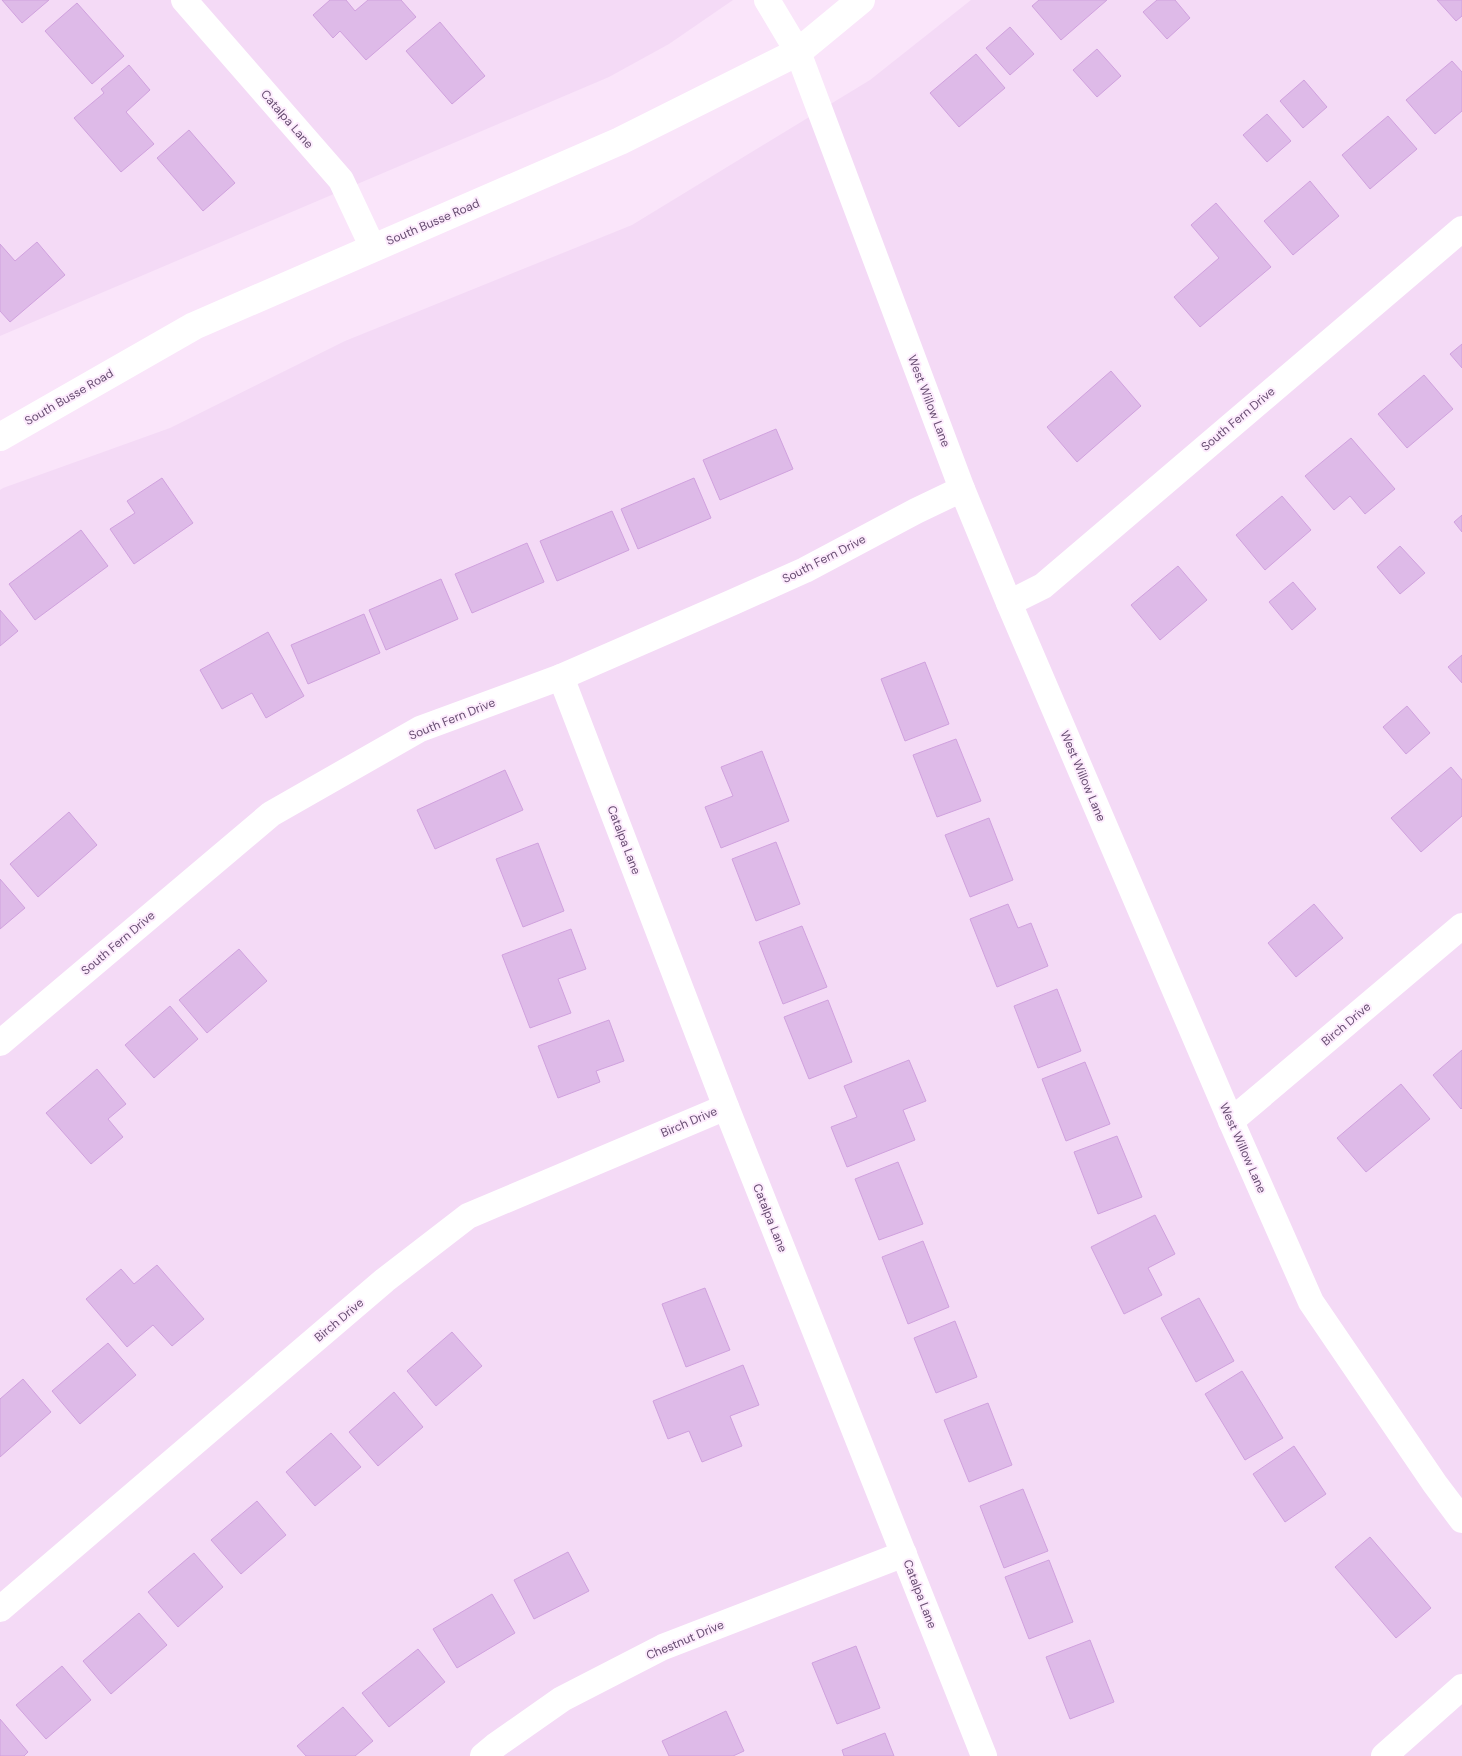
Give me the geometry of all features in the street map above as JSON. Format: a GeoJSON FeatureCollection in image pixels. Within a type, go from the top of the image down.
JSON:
{"type":"FeatureCollection","features":[{"type":"Feature","properties":{"kind":"main road","name":"South Busse Road"},"geometry":{"type":"LineString","coordinates":[[0,437],[194,326],[620,142],[798,52],[860,0]]}},
{"type":"Feature","properties":{"kind":"street","name":"Catalpa Lane"},"geometry":{"type":"LineString","coordinates":[[184,0],[341,180],[373,248]]}},
{"type":"Feature","properties":{"kind":"street","name":"West Willow Lane"},"geometry":{"type":"LineString","coordinates":[[766,0],[798,52],[962,489],[1231,1122],[1311,1302],[1435,1484],[1462,1520]]}},
{"type":"Feature","properties":{"kind":"street","name":"South Fern Drive"},"geometry":{"type":"LineString","coordinates":[[1009,603],[1043,586],[1462,229]]}},
{"type":"Feature","properties":{"kind":"street","name":"South Fern Drive"},"geometry":{"type":"LineString","coordinates":[[0,1043],[271,814],[420,730],[561,677],[805,570],[916,511],[962,489]]}},
{"type":"Feature","properties":{"kind":"street","name":"Catalpa Lane"},"geometry":{"type":"LineString","coordinates":[[561,677],[726,1106],[984,1756]]}},
{"type":"Feature","properties":{"kind":"street","name":"Birch Drive"},"geometry":{"type":"LineString","coordinates":[[1231,1122],[1462,926]]}},
{"type":"Feature","properties":{"kind":"street","name":"Birch Drive"},"geometry":{"type":"LineString","coordinates":[[0,1609],[385,1280],[468,1216],[726,1106]]}},
{"type":"Feature","properties":{"kind":"street","name":"Chestnut Drive"},"geometry":{"type":"LineString","coordinates":[[483,1756],[562,1699],[663,1647],[904,1554]]}},
{"type":"Feature","properties":{"kind":"street"},"geometry":{"type":"LineString","coordinates":[[1384,1756],[1462,1687]]}},
{"type":"Feature","properties":{"kind":"shaded area"},"geometry":{"type":"Polygon","coordinates":[[[0,0],[733,0],[669,44],[609,77],[0,336],[0,0]]]}},
{"type":"Feature","properties":{"kind":"shaded area"},"geometry":{"type":"Polygon","coordinates":[[[971,0],[1462,0],[1462,1756],[0,1756],[0,490],[170,428],[345,341],[632,225],[870,80],[971,0]]]}},
{"type":"Feature","properties":{"kind":"building"},"geometry":{"type":"Polygon","coordinates":[[[2,0],[49,0],[22,23],[2,0]]]}},
{"type":"Feature","properties":{"kind":"building"},"geometry":{"type":"Polygon","coordinates":[[[330,0],[346,0],[355,11],[368,0],[401,0],[416,17],[366,60],[340,31],[333,38],[313,15],[330,0]]]}},
{"type":"Feature","properties":{"kind":"building"},"geometry":{"type":"Polygon","coordinates":[[[1039,0],[1107,0],[1061,40],[1032,6],[1039,0]]]}},
{"type":"Feature","properties":{"kind":"building"},"geometry":{"type":"Polygon","coordinates":[[[1157,0],[1175,0],[1190,18],[1167,39],[1143,12],[1157,0]]]}},
{"type":"Feature","properties":{"kind":"building"},"geometry":{"type":"Polygon","coordinates":[[[1437,0],[1462,0],[1462,16],[1456,21],[1437,0]]]}},
{"type":"Feature","properties":{"kind":"building"},"geometry":{"type":"Polygon","coordinates":[[[77,3],[124,56],[92,84],[45,31],[77,3]]]}},
{"type":"Feature","properties":{"kind":"building"},"geometry":{"type":"Polygon","coordinates":[[[440,22],[485,76],[452,104],[406,51],[440,22]]]}},
{"type":"Feature","properties":{"kind":"building"},"geometry":{"type":"Polygon","coordinates":[[[1010,27],[1034,54],[1010,75],[986,48],[1010,27]]]}},
{"type":"Feature","properties":{"kind":"building"},"geometry":{"type":"Polygon","coordinates":[[[1097,49],[1121,76],[1097,97],[1073,70],[1097,49]]]}},
{"type":"Feature","properties":{"kind":"building"},"geometry":{"type":"Polygon","coordinates":[[[976,54],[1005,88],[959,127],[930,93],[976,54]]]}},
{"type":"Feature","properties":{"kind":"building"},"geometry":{"type":"Polygon","coordinates":[[[1452,61],[1462,72],[1462,111],[1435,134],[1406,100],[1452,61]]]}},
{"type":"Feature","properties":{"kind":"building"},"geometry":{"type":"Polygon","coordinates":[[[129,65],[150,90],[126,112],[154,144],[121,172],[74,118],[104,93],[101,89],[129,65]]]}},
{"type":"Feature","properties":{"kind":"building"},"geometry":{"type":"Polygon","coordinates":[[[1304,80],[1327,107],[1303,128],[1280,101],[1304,80]]]}},
{"type":"Feature","properties":{"kind":"building"},"geometry":{"type":"Polygon","coordinates":[[[1267,114],[1291,141],[1267,162],[1243,135],[1267,114]]]}},
{"type":"Feature","properties":{"kind":"building"},"geometry":{"type":"Polygon","coordinates":[[[1388,116],[1417,149],[1370,189],[1342,155],[1388,116]]]}},
{"type":"Feature","properties":{"kind":"building"},"geometry":{"type":"Polygon","coordinates":[[[189,130],[235,183],[203,211],[157,158],[189,130]]]}},
{"type":"Feature","properties":{"kind":"building"},"geometry":{"type":"Polygon","coordinates":[[[1310,181],[1339,216],[1293,255],[1264,221],[1310,181]]]}},
{"type":"Feature","properties":{"kind":"building"},"geometry":{"type":"Polygon","coordinates":[[[1216,203],[1271,267],[1200,327],[1174,297],[1219,258],[1191,225],[1216,203]]]}},
{"type":"Feature","properties":{"kind":"building"},"geometry":{"type":"Polygon","coordinates":[[[37,242],[65,275],[10,322],[0,311],[0,244],[15,261],[37,242]]]}},
{"type":"Feature","properties":{"kind":"building"},"geometry":{"type":"Polygon","coordinates":[[[1462,344],[1462,368],[1450,354],[1462,344]]]}},
{"type":"Feature","properties":{"kind":"building"},"geometry":{"type":"Polygon","coordinates":[[[1111,371],[1141,406],[1077,462],[1047,427],[1111,371]]]}},
{"type":"Feature","properties":{"kind":"building"},"geometry":{"type":"Polygon","coordinates":[[[1424,375],[1453,409],[1407,448],[1378,414],[1424,375]]]}},
{"type":"Feature","properties":{"kind":"building"},"geometry":{"type":"Polygon","coordinates":[[[776,429],[793,469],[720,500],[703,460],[776,429]]]}},
{"type":"Feature","properties":{"kind":"building"},"geometry":{"type":"Polygon","coordinates":[[[1351,438],[1395,489],[1365,514],[1350,496],[1334,510],[1305,476],[1351,438]]]}},
{"type":"Feature","properties":{"kind":"building"},"geometry":{"type":"Polygon","coordinates":[[[162,478],[193,523],[134,564],[110,529],[135,513],[127,501],[162,478]]]}},
{"type":"Feature","properties":{"kind":"building"},"geometry":{"type":"Polygon","coordinates":[[[694,478],[711,518],[638,549],[621,509],[694,478]]]}},
{"type":"Feature","properties":{"kind":"building"},"geometry":{"type":"Polygon","coordinates":[[[1282,496],[1311,530],[1265,570],[1236,535],[1282,496]]]}},
{"type":"Feature","properties":{"kind":"building"},"geometry":{"type":"Polygon","coordinates":[[[612,511],[629,550],[557,581],[540,541],[612,511]]]}},
{"type":"Feature","properties":{"kind":"building"},"geometry":{"type":"Polygon","coordinates":[[[1462,515],[1462,532],[1454,522],[1462,515]]]}},
{"type":"Feature","properties":{"kind":"building"},"geometry":{"type":"Polygon","coordinates":[[[81,530],[108,566],[35,620],[9,584],[81,530]]]}},
{"type":"Feature","properties":{"kind":"building"},"geometry":{"type":"Polygon","coordinates":[[[527,543],[544,582],[472,613],[455,574],[527,543]]]}},
{"type":"Feature","properties":{"kind":"building"},"geometry":{"type":"Polygon","coordinates":[[[1400,546],[1425,573],[1400,594],[1377,567],[1400,546]]]}},
{"type":"Feature","properties":{"kind":"building"},"geometry":{"type":"Polygon","coordinates":[[[1178,566],[1207,600],[1160,640],[1131,605],[1178,566]]]}},
{"type":"Feature","properties":{"kind":"building"},"geometry":{"type":"Polygon","coordinates":[[[441,579],[458,619],[386,650],[369,610],[441,579]]]}},
{"type":"Feature","properties":{"kind":"building"},"geometry":{"type":"Polygon","coordinates":[[[1293,582],[1316,609],[1292,630],[1269,602],[1293,582]]]}},
{"type":"Feature","properties":{"kind":"building"},"geometry":{"type":"Polygon","coordinates":[[[0,610],[18,631],[0,646],[0,610]]]}},
{"type":"Feature","properties":{"kind":"building"},"geometry":{"type":"Polygon","coordinates":[[[364,614],[380,653],[308,684],[291,645],[364,614]]]}},
{"type":"Feature","properties":{"kind":"building"},"geometry":{"type":"Polygon","coordinates":[[[268,632],[304,696],[266,718],[252,693],[222,709],[200,670],[268,632]]]}},
{"type":"Feature","properties":{"kind":"building"},"geometry":{"type":"Polygon","coordinates":[[[1462,655],[1462,683],[1448,667],[1462,655]]]}},
{"type":"Feature","properties":{"kind":"building"},"geometry":{"type":"Polygon","coordinates":[[[925,662],[949,724],[905,741],[881,679],[925,662]]]}},
{"type":"Feature","properties":{"kind":"building"},"geometry":{"type":"Polygon","coordinates":[[[1407,706],[1430,733],[1406,754],[1383,727],[1407,706]]]}},
{"type":"Feature","properties":{"kind":"building"},"geometry":{"type":"Polygon","coordinates":[[[956,739],[981,801],[937,817],[913,755],[956,739]]]}},
{"type":"Feature","properties":{"kind":"building"},"geometry":{"type":"Polygon","coordinates":[[[762,751],[789,821],[721,848],[705,807],[733,796],[721,767],[762,751]]]}},
{"type":"Feature","properties":{"kind":"building"},"geometry":{"type":"Polygon","coordinates":[[[1451,767],[1462,780],[1462,816],[1421,852],[1391,818],[1451,767]]]}},
{"type":"Feature","properties":{"kind":"building"},"geometry":{"type":"Polygon","coordinates":[[[505,770],[523,810],[435,849],[417,810],[505,770]]]}},
{"type":"Feature","properties":{"kind":"building"},"geometry":{"type":"Polygon","coordinates":[[[69,812],[97,845],[38,897],[10,864],[69,812]]]}},
{"type":"Feature","properties":{"kind":"building"},"geometry":{"type":"Polygon","coordinates":[[[989,818],[1013,880],[970,897],[945,835],[989,818]]]}},
{"type":"Feature","properties":{"kind":"building"},"geometry":{"type":"Polygon","coordinates":[[[776,842],[800,904],[756,921],[732,859],[776,842]]]}},
{"type":"Feature","properties":{"kind":"building"},"geometry":{"type":"Polygon","coordinates":[[[538,843],[564,911],[523,927],[496,859],[538,843]]]}},
{"type":"Feature","properties":{"kind":"building"},"geometry":{"type":"Polygon","coordinates":[[[0,879],[25,908],[0,929],[0,879]]]}},
{"type":"Feature","properties":{"kind":"building"},"geometry":{"type":"Polygon","coordinates":[[[1008,904],[1018,928],[1031,923],[1048,966],[997,987],[970,919],[1008,904]]]}},
{"type":"Feature","properties":{"kind":"building"},"geometry":{"type":"Polygon","coordinates":[[[1314,904],[1343,938],[1296,977],[1268,943],[1314,904]]]}},
{"type":"Feature","properties":{"kind":"building"},"geometry":{"type":"Polygon","coordinates":[[[802,926],[827,987],[783,1004],[759,942],[802,926]]]}},
{"type":"Feature","properties":{"kind":"building"},"geometry":{"type":"Polygon","coordinates":[[[571,929],[586,969],[558,979],[571,1013],[530,1028],[502,955],[571,929]]]}},
{"type":"Feature","properties":{"kind":"building"},"geometry":{"type":"Polygon","coordinates":[[[239,949],[267,981],[207,1033],[179,1000],[239,949]]]}},
{"type":"Feature","properties":{"kind":"building"},"geometry":{"type":"Polygon","coordinates":[[[1057,989],[1081,1051],[1038,1068],[1014,1006],[1057,989]]]}},
{"type":"Feature","properties":{"kind":"building"},"geometry":{"type":"Polygon","coordinates":[[[828,1000],[852,1062],[809,1079],[784,1017],[828,1000]]]}},
{"type":"Feature","properties":{"kind":"building"},"geometry":{"type":"Polygon","coordinates":[[[170,1006],[198,1039],[154,1078],[125,1045],[170,1006]]]}},
{"type":"Feature","properties":{"kind":"building"},"geometry":{"type":"Polygon","coordinates":[[[609,1020],[624,1061],[596,1071],[600,1082],[558,1098],[538,1046],[609,1020]]]}},
{"type":"Feature","properties":{"kind":"building"},"geometry":{"type":"Polygon","coordinates":[[[1462,1050],[1462,1108],[1461,1109],[1433,1075],[1462,1050]]]}},
{"type":"Feature","properties":{"kind":"building"},"geometry":{"type":"Polygon","coordinates":[[[909,1060],[926,1101],[903,1110],[915,1140],[847,1167],[831,1127],[857,1117],[844,1086],[909,1060]]]}},
{"type":"Feature","properties":{"kind":"building"},"geometry":{"type":"Polygon","coordinates":[[[1085,1062],[1110,1124],[1066,1141],[1042,1079],[1085,1062]]]}},
{"type":"Feature","properties":{"kind":"building"},"geometry":{"type":"Polygon","coordinates":[[[97,1069],[126,1104],[108,1119],[123,1137],[91,1164],[46,1113],[97,1069]]]}},
{"type":"Feature","properties":{"kind":"building"},"geometry":{"type":"Polygon","coordinates":[[[1401,1084],[1430,1119],[1366,1172],[1337,1138],[1401,1084]]]}},
{"type":"Feature","properties":{"kind":"building"},"geometry":{"type":"Polygon","coordinates":[[[1117,1136],[1142,1197],[1098,1214],[1074,1152],[1117,1136]]]}},
{"type":"Feature","properties":{"kind":"building"},"geometry":{"type":"Polygon","coordinates":[[[898,1162],[923,1224],[879,1240],[855,1179],[898,1162]]]}},
{"type":"Feature","properties":{"kind":"building"},"geometry":{"type":"Polygon","coordinates":[[[1155,1215],[1175,1254],[1148,1268],[1162,1295],[1124,1314],[1091,1247],[1155,1215]]]}},
{"type":"Feature","properties":{"kind":"building"},"geometry":{"type":"Polygon","coordinates":[[[923,1241],[949,1307],[908,1324],[882,1257],[923,1241]]]}},
{"type":"Feature","properties":{"kind":"building"},"geometry":{"type":"Polygon","coordinates":[[[157,1265],[204,1319],[172,1346],[153,1325],[127,1347],[86,1299],[121,1269],[134,1284],[157,1265]]]}},
{"type":"Feature","properties":{"kind":"building"},"geometry":{"type":"Polygon","coordinates":[[[705,1288],[730,1350],[686,1367],[662,1304],[705,1288]]]}},
{"type":"Feature","properties":{"kind":"building"},"geometry":{"type":"Polygon","coordinates":[[[1199,1298],[1234,1361],[1196,1382],[1161,1318],[1199,1298]]]}},
{"type":"Feature","properties":{"kind":"building"},"geometry":{"type":"Polygon","coordinates":[[[955,1321],[977,1377],[936,1393],[914,1338],[955,1321]]]}},
{"type":"Feature","properties":{"kind":"building"},"geometry":{"type":"Polygon","coordinates":[[[452,1332],[482,1366],[436,1406],[407,1371],[452,1332]]]}},
{"type":"Feature","properties":{"kind":"building"},"geometry":{"type":"Polygon","coordinates":[[[108,1343],[136,1375],[80,1424],[52,1391],[108,1343]]]}},
{"type":"Feature","properties":{"kind":"building"},"geometry":{"type":"Polygon","coordinates":[[[743,1365],[759,1405],[730,1416],[742,1446],[702,1462],[689,1431],[668,1439],[653,1401],[743,1365]]]}},
{"type":"Feature","properties":{"kind":"building"},"geometry":{"type":"Polygon","coordinates":[[[1242,1371],[1283,1438],[1245,1460],[1205,1394],[1242,1371]]]}},
{"type":"Feature","properties":{"kind":"building"},"geometry":{"type":"Polygon","coordinates":[[[23,1379],[51,1412],[0,1457],[0,1399],[23,1379]]]}},
{"type":"Feature","properties":{"kind":"building"},"geometry":{"type":"Polygon","coordinates":[[[394,1392],[423,1427],[378,1466],[349,1432],[394,1392]]]}},
{"type":"Feature","properties":{"kind":"building"},"geometry":{"type":"Polygon","coordinates":[[[988,1403],[1012,1465],[969,1482],[944,1420],[988,1403]]]}},
{"type":"Feature","properties":{"kind":"building"},"geometry":{"type":"Polygon","coordinates":[[[331,1433],[361,1467],[315,1506],[286,1472],[331,1433]]]}},
{"type":"Feature","properties":{"kind":"building"},"geometry":{"type":"Polygon","coordinates":[[[1294,1446],[1326,1494],[1285,1522],[1253,1474],[1294,1446]]]}},
{"type":"Feature","properties":{"kind":"building"},"geometry":{"type":"Polygon","coordinates":[[[1023,1489],[1048,1551],[1004,1568],[980,1506],[1023,1489]]]}},
{"type":"Feature","properties":{"kind":"building"},"geometry":{"type":"Polygon","coordinates":[[[257,1501],[286,1535],[241,1574],[211,1540],[257,1501]]]}},
{"type":"Feature","properties":{"kind":"building"},"geometry":{"type":"Polygon","coordinates":[[[1370,1537],[1431,1608],[1396,1638],[1335,1567],[1370,1537]]]}},
{"type":"Feature","properties":{"kind":"building"},"geometry":{"type":"Polygon","coordinates":[[[568,1552],[589,1591],[534,1619],[514,1580],[568,1552]]]}},
{"type":"Feature","properties":{"kind":"building"},"geometry":{"type":"Polygon","coordinates":[[[194,1553],[223,1587],[178,1627],[148,1592],[194,1553]]]}},
{"type":"Feature","properties":{"kind":"building"},"geometry":{"type":"Polygon","coordinates":[[[1049,1560],[1073,1622],[1029,1639],[1005,1577],[1049,1560]]]}},
{"type":"Feature","properties":{"kind":"building"},"geometry":{"type":"Polygon","coordinates":[[[492,1594],[515,1633],[457,1668],[433,1629],[492,1594]]]}},
{"type":"Feature","properties":{"kind":"building"},"geometry":{"type":"Polygon","coordinates":[[[139,1613],[167,1645],[111,1694],[83,1661],[139,1613]]]}},
{"type":"Feature","properties":{"kind":"building"},"geometry":{"type":"Polygon","coordinates":[[[1090,1640],[1114,1702],[1070,1719],[1046,1657],[1090,1640]]]}},
{"type":"Feature","properties":{"kind":"building"},"geometry":{"type":"Polygon","coordinates":[[[856,1646],[880,1708],[837,1724],[812,1663],[856,1646]]]}},
{"type":"Feature","properties":{"kind":"building"},"geometry":{"type":"Polygon","coordinates":[[[418,1649],[445,1682],[389,1727],[362,1693],[418,1649]]]}},
{"type":"Feature","properties":{"kind":"building"},"geometry":{"type":"Polygon","coordinates":[[[62,1666],[91,1700],[46,1739],[16,1705],[62,1666]]]}},
{"type":"Feature","properties":{"kind":"building"},"geometry":{"type":"Polygon","coordinates":[[[343,1707],[373,1741],[355,1756],[306,1756],[297,1746],[343,1707]]]}},
{"type":"Feature","properties":{"kind":"building"},"geometry":{"type":"Polygon","coordinates":[[[726,1711],[744,1751],[733,1756],[669,1756],[662,1741],[726,1711]]]}},
{"type":"Feature","properties":{"kind":"building"},"geometry":{"type":"Polygon","coordinates":[[[0,1719],[28,1752],[24,1756],[0,1756],[0,1719]]]}},
{"type":"Feature","properties":{"kind":"building"},"geometry":{"type":"Polygon","coordinates":[[[885,1733],[894,1756],[844,1756],[842,1750],[885,1733]]]}}]}
